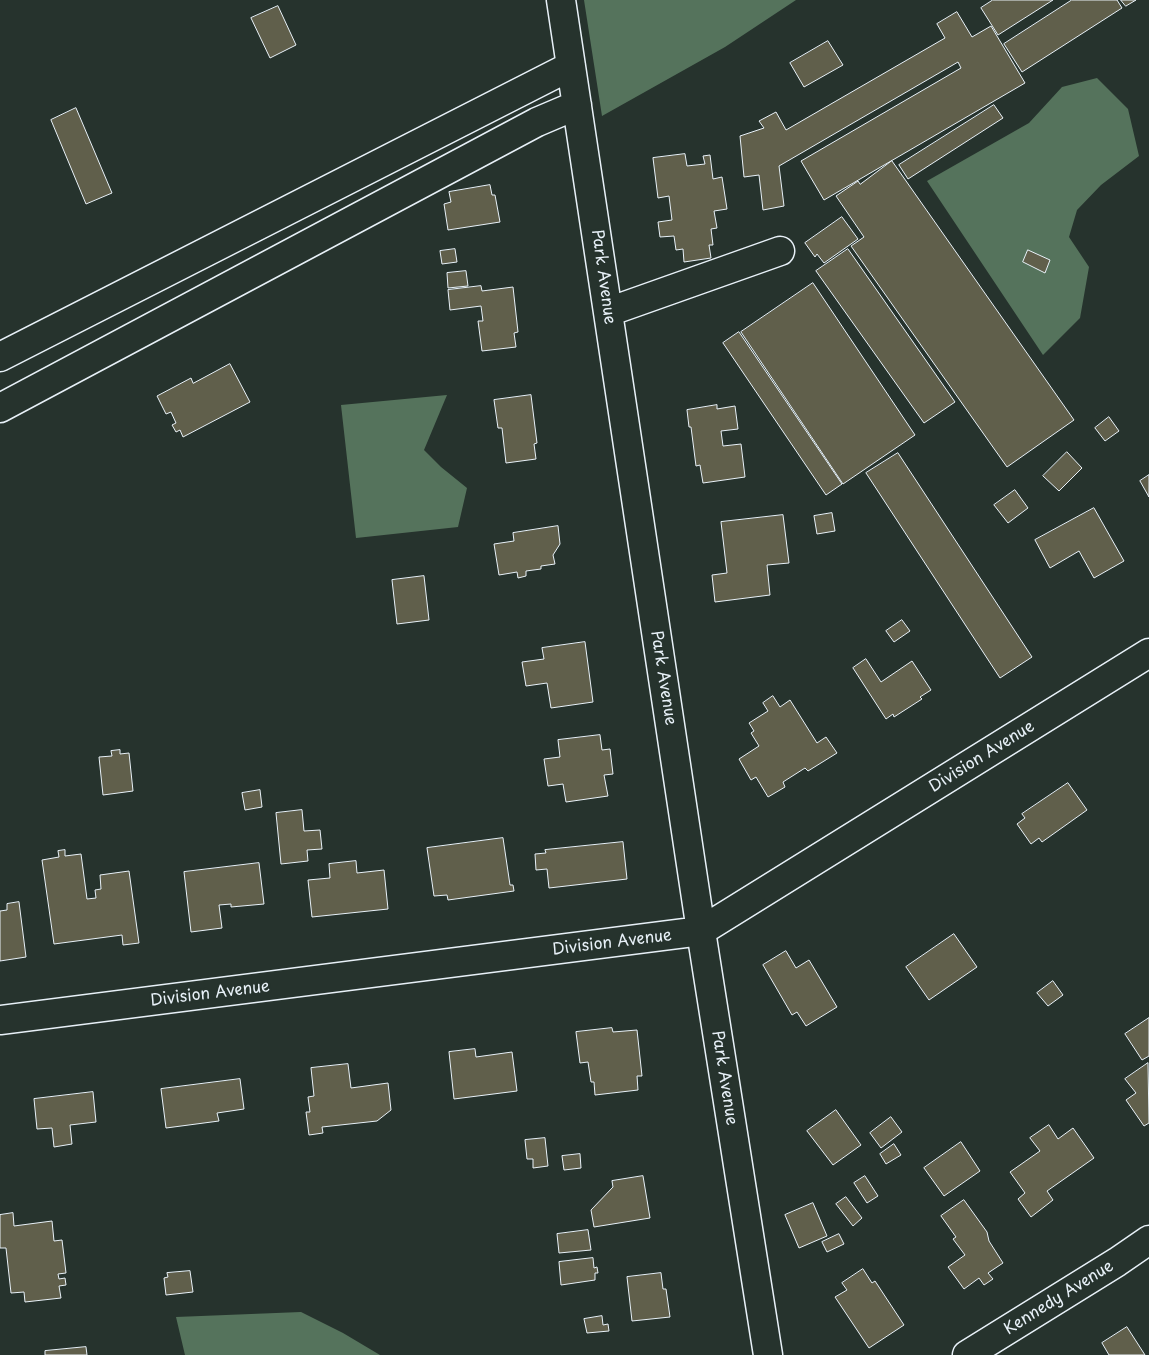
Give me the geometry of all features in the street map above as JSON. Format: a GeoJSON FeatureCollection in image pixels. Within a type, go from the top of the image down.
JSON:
{"type":"FeatureCollection","features":[{"type":"Feature","properties":{"kind":"street","name":"Park Avenue"},"geometry":{"type":"LineString","coordinates":[[561,0],[701,931],[768,1355]]}},
{"type":"Feature","properties":{"kind":"street"},"geometry":{"type":"LineString","coordinates":[[0,357],[571,66]]}},
{"type":"Feature","properties":{"kind":"street"},"geometry":{"type":"LineString","coordinates":[[0,408],[537,122],[577,104]]}},
{"type":"Feature","properties":{"kind":"street"},"geometry":{"type":"LineString","coordinates":[[608,312],[780,251]]}},
{"type":"Feature","properties":{"kind":"street","name":"Division Avenue"},"geometry":{"type":"LineString","coordinates":[[0,1020],[701,931],[1149,653]]}},
{"type":"Feature","properties":{"kind":"street","name":"Kennedy Avenue"},"geometry":{"type":"LineString","coordinates":[[967,1355],[1117,1262],[1149,1240]]}},
{"type":"Feature","properties":{"kind":"green space"},"geometry":{"type":"Polygon","coordinates":[[[584,0],[796,0],[725,47],[602,116],[584,0]]]}},
{"type":"Feature","properties":{"kind":"green space"},"geometry":{"type":"Polygon","coordinates":[[[1097,78],[1128,109],[1139,156],[1101,185],[1077,210],[1069,237],[1089,267],[1080,318],[1043,355],[927,181],[1029,123],[1062,87],[1097,78]]]}},
{"type":"Feature","properties":{"kind":"green space"},"geometry":{"type":"Polygon","coordinates":[[[447,395],[424,450],[467,488],[458,527],[356,538],[341,405],[447,395]]]}},
{"type":"Feature","properties":{"kind":"green space"},"geometry":{"type":"Polygon","coordinates":[[[301,1312],[343,1333],[380,1355],[185,1355],[176,1317],[301,1312]]]}},
{"type":"Feature","properties":{"kind":"building"},"geometry":{"type":"Polygon","coordinates":[[[993,0],[1053,0],[998,35],[981,8],[993,0]]]}},
{"type":"Feature","properties":{"kind":"building"},"geometry":{"type":"Polygon","coordinates":[[[1072,0],[1117,0],[1122,8],[1022,72],[1004,44],[1072,0]]]}},
{"type":"Feature","properties":{"kind":"building"},"geometry":{"type":"Polygon","coordinates":[[[1121,0],[1136,0],[1126,6],[1121,0]]]}},
{"type":"Feature","properties":{"kind":"building"},"geometry":{"type":"Polygon","coordinates":[[[278,6],[296,45],[270,58],[251,18],[278,6]]]}},
{"type":"Feature","properties":{"kind":"building"},"geometry":{"type":"Polygon","coordinates":[[[957,12],[972,37],[991,26],[1025,83],[824,200],[801,161],[961,68],[958,62],[779,166],[784,206],[763,210],[759,175],[744,177],[740,136],[764,128],[759,121],[776,112],[786,130],[945,38],[937,24],[957,12]]]}},
{"type":"Feature","properties":{"kind":"building"},"geometry":{"type":"Polygon","coordinates":[[[828,41],[843,65],[804,87],[790,63],[828,41]]]}},
{"type":"Feature","properties":{"kind":"building"},"geometry":{"type":"Polygon","coordinates":[[[994,105],[1003,118],[908,179],[899,165],[994,105]]]}},
{"type":"Feature","properties":{"kind":"building"},"geometry":{"type":"Polygon","coordinates":[[[76,108],[112,193],[86,204],[51,120],[76,108]]]}},
{"type":"Feature","properties":{"kind":"building"},"geometry":{"type":"Polygon","coordinates":[[[685,154],[687,166],[705,164],[703,156],[710,155],[713,179],[722,177],[727,209],[714,211],[717,228],[711,229],[713,245],[709,245],[711,258],[684,262],[683,249],[676,250],[674,236],[660,237],[658,222],[672,220],[669,196],[658,198],[653,158],[685,154]]]}},
{"type":"Feature","properties":{"kind":"building"},"geometry":{"type":"Polygon","coordinates":[[[892,161],[1074,420],[1007,467],[851,246],[864,237],[836,196],[858,181],[860,184],[892,161]]]}},
{"type":"Feature","properties":{"kind":"building"},"geometry":{"type":"Polygon","coordinates":[[[490,185],[492,195],[495,195],[500,222],[448,230],[444,204],[451,202],[449,192],[490,185]]]}},
{"type":"Feature","properties":{"kind":"building"},"geometry":{"type":"Polygon","coordinates":[[[842,217],[858,239],[824,263],[817,254],[815,257],[805,243],[842,217]]]}},
{"type":"Feature","properties":{"kind":"building"},"geometry":{"type":"Polygon","coordinates":[[[455,249],[457,262],[442,264],[440,251],[455,249]]]}},
{"type":"Feature","properties":{"kind":"building"},"geometry":{"type":"Polygon","coordinates":[[[848,249],[955,402],[924,423],[816,271],[848,249]]]}},
{"type":"Feature","properties":{"kind":"building"},"geometry":{"type":"Polygon","coordinates":[[[1028,250],[1050,260],[1045,273],[1023,262],[1028,250]]]}},
{"type":"Feature","properties":{"kind":"building"},"geometry":{"type":"Polygon","coordinates":[[[466,271],[468,286],[448,288],[447,273],[466,271]]]}},
{"type":"Feature","properties":{"kind":"building"},"geometry":{"type":"Polygon","coordinates":[[[813,283],[915,435],[843,484],[741,332],[813,283]]]}},
{"type":"Feature","properties":{"kind":"building"},"geometry":{"type":"Polygon","coordinates":[[[481,286],[482,291],[513,287],[518,332],[514,333],[516,347],[482,351],[478,321],[483,321],[481,306],[450,310],[448,290],[481,286]]]}},
{"type":"Feature","properties":{"kind":"building"},"geometry":{"type":"Polygon","coordinates":[[[739,332],[842,484],[826,495],[723,343],[739,332]]]}},
{"type":"Feature","properties":{"kind":"building"},"geometry":{"type":"Polygon","coordinates":[[[230,364],[250,402],[183,437],[180,430],[176,432],[172,425],[176,423],[171,412],[166,414],[157,396],[191,378],[193,383],[230,364]]]}},
{"type":"Feature","properties":{"kind":"building"},"geometry":{"type":"Polygon","coordinates":[[[531,395],[537,443],[534,444],[536,459],[506,463],[502,428],[498,428],[494,400],[531,395]]]}},
{"type":"Feature","properties":{"kind":"building"},"geometry":{"type":"Polygon","coordinates":[[[717,405],[717,409],[735,406],[738,429],[721,431],[723,446],[741,444],[745,477],[703,483],[700,465],[696,466],[687,410],[717,405]]]}},
{"type":"Feature","properties":{"kind":"building"},"geometry":{"type":"Polygon","coordinates":[[[1109,417],[1119,431],[1105,441],[1095,428],[1109,417]]]}},
{"type":"Feature","properties":{"kind":"building"},"geometry":{"type":"Polygon","coordinates":[[[1067,452],[1082,468],[1059,491],[1043,476],[1067,452]]]}},
{"type":"Feature","properties":{"kind":"building"},"geometry":{"type":"Polygon","coordinates":[[[898,453],[1032,657],[1000,678],[866,473],[898,453]]]}},
{"type":"Feature","properties":{"kind":"building"},"geometry":{"type":"Polygon","coordinates":[[[1149,475],[1149,497],[1140,481],[1149,475]]]}},
{"type":"Feature","properties":{"kind":"building"},"geometry":{"type":"Polygon","coordinates":[[[1015,490],[1028,508],[1008,523],[994,505],[1015,490]]]}},
{"type":"Feature","properties":{"kind":"building"},"geometry":{"type":"Polygon","coordinates":[[[1094,508],[1124,561],[1094,578],[1079,551],[1050,568],[1035,540],[1094,508]]]}},
{"type":"Feature","properties":{"kind":"building"},"geometry":{"type":"Polygon","coordinates":[[[832,513],[835,531],[817,534],[814,516],[832,513]]]}},
{"type":"Feature","properties":{"kind":"building"},"geometry":{"type":"Polygon","coordinates":[[[783,515],[789,563],[767,565],[770,595],[715,602],[712,575],[727,573],[721,522],[783,515]]]}},
{"type":"Feature","properties":{"kind":"building"},"geometry":{"type":"Polygon","coordinates":[[[558,526],[560,544],[553,555],[555,564],[541,566],[541,569],[526,571],[526,576],[518,578],[517,572],[499,575],[494,544],[514,541],[513,533],[558,526]]]}},
{"type":"Feature","properties":{"kind":"building"},"geometry":{"type":"Polygon","coordinates":[[[424,576],[429,620],[397,624],[392,580],[424,576]]]}},
{"type":"Feature","properties":{"kind":"building"},"geometry":{"type":"Polygon","coordinates":[[[902,620],[910,631],[894,642],[886,631],[902,620]]]}},
{"type":"Feature","properties":{"kind":"building"},"geometry":{"type":"Polygon","coordinates":[[[585,642],[593,702],[551,708],[547,683],[526,686],[522,662],[544,659],[542,648],[585,642]]]}},
{"type":"Feature","properties":{"kind":"building"},"geometry":{"type":"Polygon","coordinates":[[[866,659],[881,682],[912,661],[931,690],[920,697],[922,699],[894,717],[893,714],[886,719],[853,668],[866,659]]]}},
{"type":"Feature","properties":{"kind":"building"},"geometry":{"type":"Polygon","coordinates":[[[773,696],[780,707],[790,700],[817,743],[826,737],[837,753],[808,771],[805,768],[783,782],[785,787],[768,797],[756,777],[751,780],[739,759],[759,746],[751,733],[754,731],[749,723],[768,711],[763,703],[773,696]]]}},
{"type":"Feature","properties":{"kind":"building"},"geometry":{"type":"Polygon","coordinates":[[[600,735],[602,750],[610,749],[613,774],[604,775],[608,796],[566,802],[563,784],[548,786],[544,759],[560,757],[558,740],[600,735]]]}},
{"type":"Feature","properties":{"kind":"building"},"geometry":{"type":"Polygon","coordinates":[[[120,750],[120,754],[129,753],[133,791],[103,795],[99,757],[112,756],[111,751],[120,750]]]}},
{"type":"Feature","properties":{"kind":"building"},"geometry":{"type":"Polygon","coordinates":[[[1068,783],[1087,810],[1042,842],[1039,838],[1031,844],[1017,824],[1025,818],[1022,814],[1068,783]]]}},
{"type":"Feature","properties":{"kind":"building"},"geometry":{"type":"Polygon","coordinates":[[[260,790],[262,807],[245,810],[242,793],[260,790]]]}},
{"type":"Feature","properties":{"kind":"building"},"geometry":{"type":"Polygon","coordinates":[[[302,810],[304,831],[320,830],[322,849],[307,850],[308,861],[281,864],[276,813],[302,810]]]}},
{"type":"Feature","properties":{"kind":"building"},"geometry":{"type":"Polygon","coordinates":[[[503,838],[510,885],[513,885],[514,891],[448,900],[447,895],[434,896],[427,848],[503,838]]]}},
{"type":"Feature","properties":{"kind":"building"},"geometry":{"type":"Polygon","coordinates":[[[623,842],[627,879],[549,888],[547,869],[536,870],[535,854],[546,853],[545,850],[623,842]]]}},
{"type":"Feature","properties":{"kind":"building"},"geometry":{"type":"Polygon","coordinates":[[[65,850],[65,856],[81,854],[87,899],[96,898],[95,890],[101,889],[100,875],[129,871],[139,943],[123,945],[122,935],[54,944],[42,860],[59,857],[58,851],[65,850]]]}},
{"type":"Feature","properties":{"kind":"building"},"geometry":{"type":"Polygon","coordinates":[[[356,861],[357,873],[384,870],[388,909],[312,917],[308,880],[330,878],[329,864],[356,861]]]}},
{"type":"Feature","properties":{"kind":"building"},"geometry":{"type":"Polygon","coordinates":[[[259,863],[264,904],[231,907],[231,904],[219,905],[222,928],[191,932],[184,872],[259,863]]]}},
{"type":"Feature","properties":{"kind":"building"},"geometry":{"type":"Polygon","coordinates":[[[19,902],[26,957],[0,961],[0,911],[7,910],[7,904],[19,902]]]}},
{"type":"Feature","properties":{"kind":"building"},"geometry":{"type":"Polygon","coordinates":[[[954,934],[977,967],[929,1000],[906,967],[954,934]]]}},
{"type":"Feature","properties":{"kind":"building"},"geometry":{"type":"Polygon","coordinates":[[[786,951],[796,968],[809,960],[837,1007],[806,1026],[797,1012],[792,1015],[763,965],[786,951]]]}},
{"type":"Feature","properties":{"kind":"building"},"geometry":{"type":"Polygon","coordinates":[[[1053,981],[1063,995],[1048,1006],[1037,993],[1053,981]]]}},
{"type":"Feature","properties":{"kind":"building"},"geometry":{"type":"Polygon","coordinates":[[[1149,1018],[1149,1056],[1142,1060],[1125,1034],[1149,1018]]]}},
{"type":"Feature","properties":{"kind":"building"},"geometry":{"type":"Polygon","coordinates":[[[612,1028],[613,1032],[637,1030],[642,1076],[637,1076],[638,1090],[595,1095],[594,1082],[591,1082],[588,1062],[580,1063],[576,1032],[612,1028]]]}},
{"type":"Feature","properties":{"kind":"building"},"geometry":{"type":"Polygon","coordinates":[[[475,1049],[476,1057],[512,1052],[517,1091],[454,1099],[449,1052],[475,1049]]]}},
{"type":"Feature","properties":{"kind":"building"},"geometry":{"type":"Polygon","coordinates":[[[1148,1063],[1149,1123],[1144,1126],[1126,1100],[1136,1093],[1125,1079],[1148,1063]]]}},
{"type":"Feature","properties":{"kind":"building"},"geometry":{"type":"Polygon","coordinates":[[[348,1064],[351,1088],[388,1083],[391,1110],[377,1121],[322,1127],[323,1133],[309,1135],[306,1112],[310,1112],[308,1097],[314,1096],[311,1068],[348,1064]]]}},
{"type":"Feature","properties":{"kind":"building"},"geometry":{"type":"Polygon","coordinates":[[[240,1079],[244,1109],[217,1113],[219,1121],[166,1128],[161,1089],[240,1079]]]}},
{"type":"Feature","properties":{"kind":"building"},"geometry":{"type":"Polygon","coordinates":[[[93,1092],[96,1122],[70,1125],[72,1144],[54,1147],[52,1128],[37,1129],[34,1099],[93,1092]]]}},
{"type":"Feature","properties":{"kind":"building"},"geometry":{"type":"Polygon","coordinates":[[[836,1110],[861,1145],[833,1165],[807,1131],[836,1110]]]}},
{"type":"Feature","properties":{"kind":"building"},"geometry":{"type":"Polygon","coordinates":[[[891,1117],[902,1132],[881,1148],[870,1133],[891,1117]]]}},
{"type":"Feature","properties":{"kind":"building"},"geometry":{"type":"Polygon","coordinates":[[[1049,1125],[1058,1139],[1073,1128],[1094,1158],[1047,1191],[1053,1200],[1031,1217],[1018,1199],[1025,1193],[1010,1172],[1040,1151],[1030,1138],[1049,1125]]]}},
{"type":"Feature","properties":{"kind":"building"},"geometry":{"type":"Polygon","coordinates":[[[545,1138],[548,1166],[533,1168],[533,1159],[527,1159],[525,1140],[545,1138]]]}},
{"type":"Feature","properties":{"kind":"building"},"geometry":{"type":"Polygon","coordinates":[[[961,1142],[980,1171],[944,1196],[924,1168],[961,1142]]]}},
{"type":"Feature","properties":{"kind":"building"},"geometry":{"type":"Polygon","coordinates":[[[894,1144],[901,1155],[886,1164],[880,1154],[894,1144]]]}},
{"type":"Feature","properties":{"kind":"building"},"geometry":{"type":"Polygon","coordinates":[[[580,1154],[581,1168],[564,1170],[562,1156],[580,1154]]]}},
{"type":"Feature","properties":{"kind":"building"},"geometry":{"type":"Polygon","coordinates":[[[643,1176],[650,1218],[594,1227],[591,1210],[613,1187],[612,1181],[643,1176]]]}},
{"type":"Feature","properties":{"kind":"building"},"geometry":{"type":"Polygon","coordinates":[[[865,1176],[878,1196],[867,1203],[854,1183],[865,1176]]]}},
{"type":"Feature","properties":{"kind":"building"},"geometry":{"type":"Polygon","coordinates":[[[846,1197],[862,1218],[853,1226],[836,1204],[846,1197]]]}},
{"type":"Feature","properties":{"kind":"building"},"geometry":{"type":"Polygon","coordinates":[[[964,1200],[987,1232],[989,1241],[1003,1263],[988,1273],[993,1279],[984,1285],[979,1278],[964,1289],[948,1267],[965,1255],[953,1239],[956,1237],[941,1216],[964,1200]]]}},
{"type":"Feature","properties":{"kind":"building"},"geometry":{"type":"Polygon","coordinates":[[[813,1203],[827,1236],[799,1248],[785,1215],[813,1203]]]}},
{"type":"Feature","properties":{"kind":"building"},"geometry":{"type":"Polygon","coordinates":[[[13,1213],[14,1226],[52,1221],[54,1241],[62,1240],[66,1273],[58,1274],[59,1279],[65,1278],[66,1285],[59,1286],[61,1298],[25,1302],[24,1292],[11,1293],[6,1248],[0,1248],[0,1215],[13,1213]]]}},
{"type":"Feature","properties":{"kind":"building"},"geometry":{"type":"Polygon","coordinates":[[[588,1230],[591,1250],[559,1253],[557,1234],[588,1230]]]}},
{"type":"Feature","properties":{"kind":"building"},"geometry":{"type":"Polygon","coordinates":[[[839,1234],[844,1244],[827,1252],[822,1242],[839,1234]]]}},
{"type":"Feature","properties":{"kind":"building"},"geometry":{"type":"Polygon","coordinates":[[[593,1258],[594,1268],[597,1267],[598,1273],[595,1273],[595,1280],[561,1285],[559,1262],[593,1258]]]}},
{"type":"Feature","properties":{"kind":"building"},"geometry":{"type":"Polygon","coordinates":[[[863,1269],[872,1283],[875,1281],[904,1325],[869,1348],[835,1297],[847,1290],[842,1283],[863,1269]]]}},
{"type":"Feature","properties":{"kind":"building"},"geometry":{"type":"Polygon","coordinates":[[[190,1271],[193,1292],[166,1295],[164,1278],[168,1277],[167,1273],[190,1271]]]}},
{"type":"Feature","properties":{"kind":"building"},"geometry":{"type":"Polygon","coordinates":[[[661,1273],[663,1289],[666,1289],[670,1317],[632,1321],[627,1277],[661,1273]]]}},
{"type":"Feature","properties":{"kind":"building"},"geometry":{"type":"Polygon","coordinates":[[[602,1316],[603,1325],[608,1324],[609,1331],[587,1333],[584,1319],[602,1316]]]}},
{"type":"Feature","properties":{"kind":"building"},"geometry":{"type":"Polygon","coordinates":[[[1127,1327],[1145,1355],[1109,1355],[1102,1343],[1127,1327]]]}},
{"type":"Feature","properties":{"kind":"building"},"geometry":{"type":"Polygon","coordinates":[[[86,1347],[87,1355],[45,1355],[45,1351],[86,1347]]]}}]}
